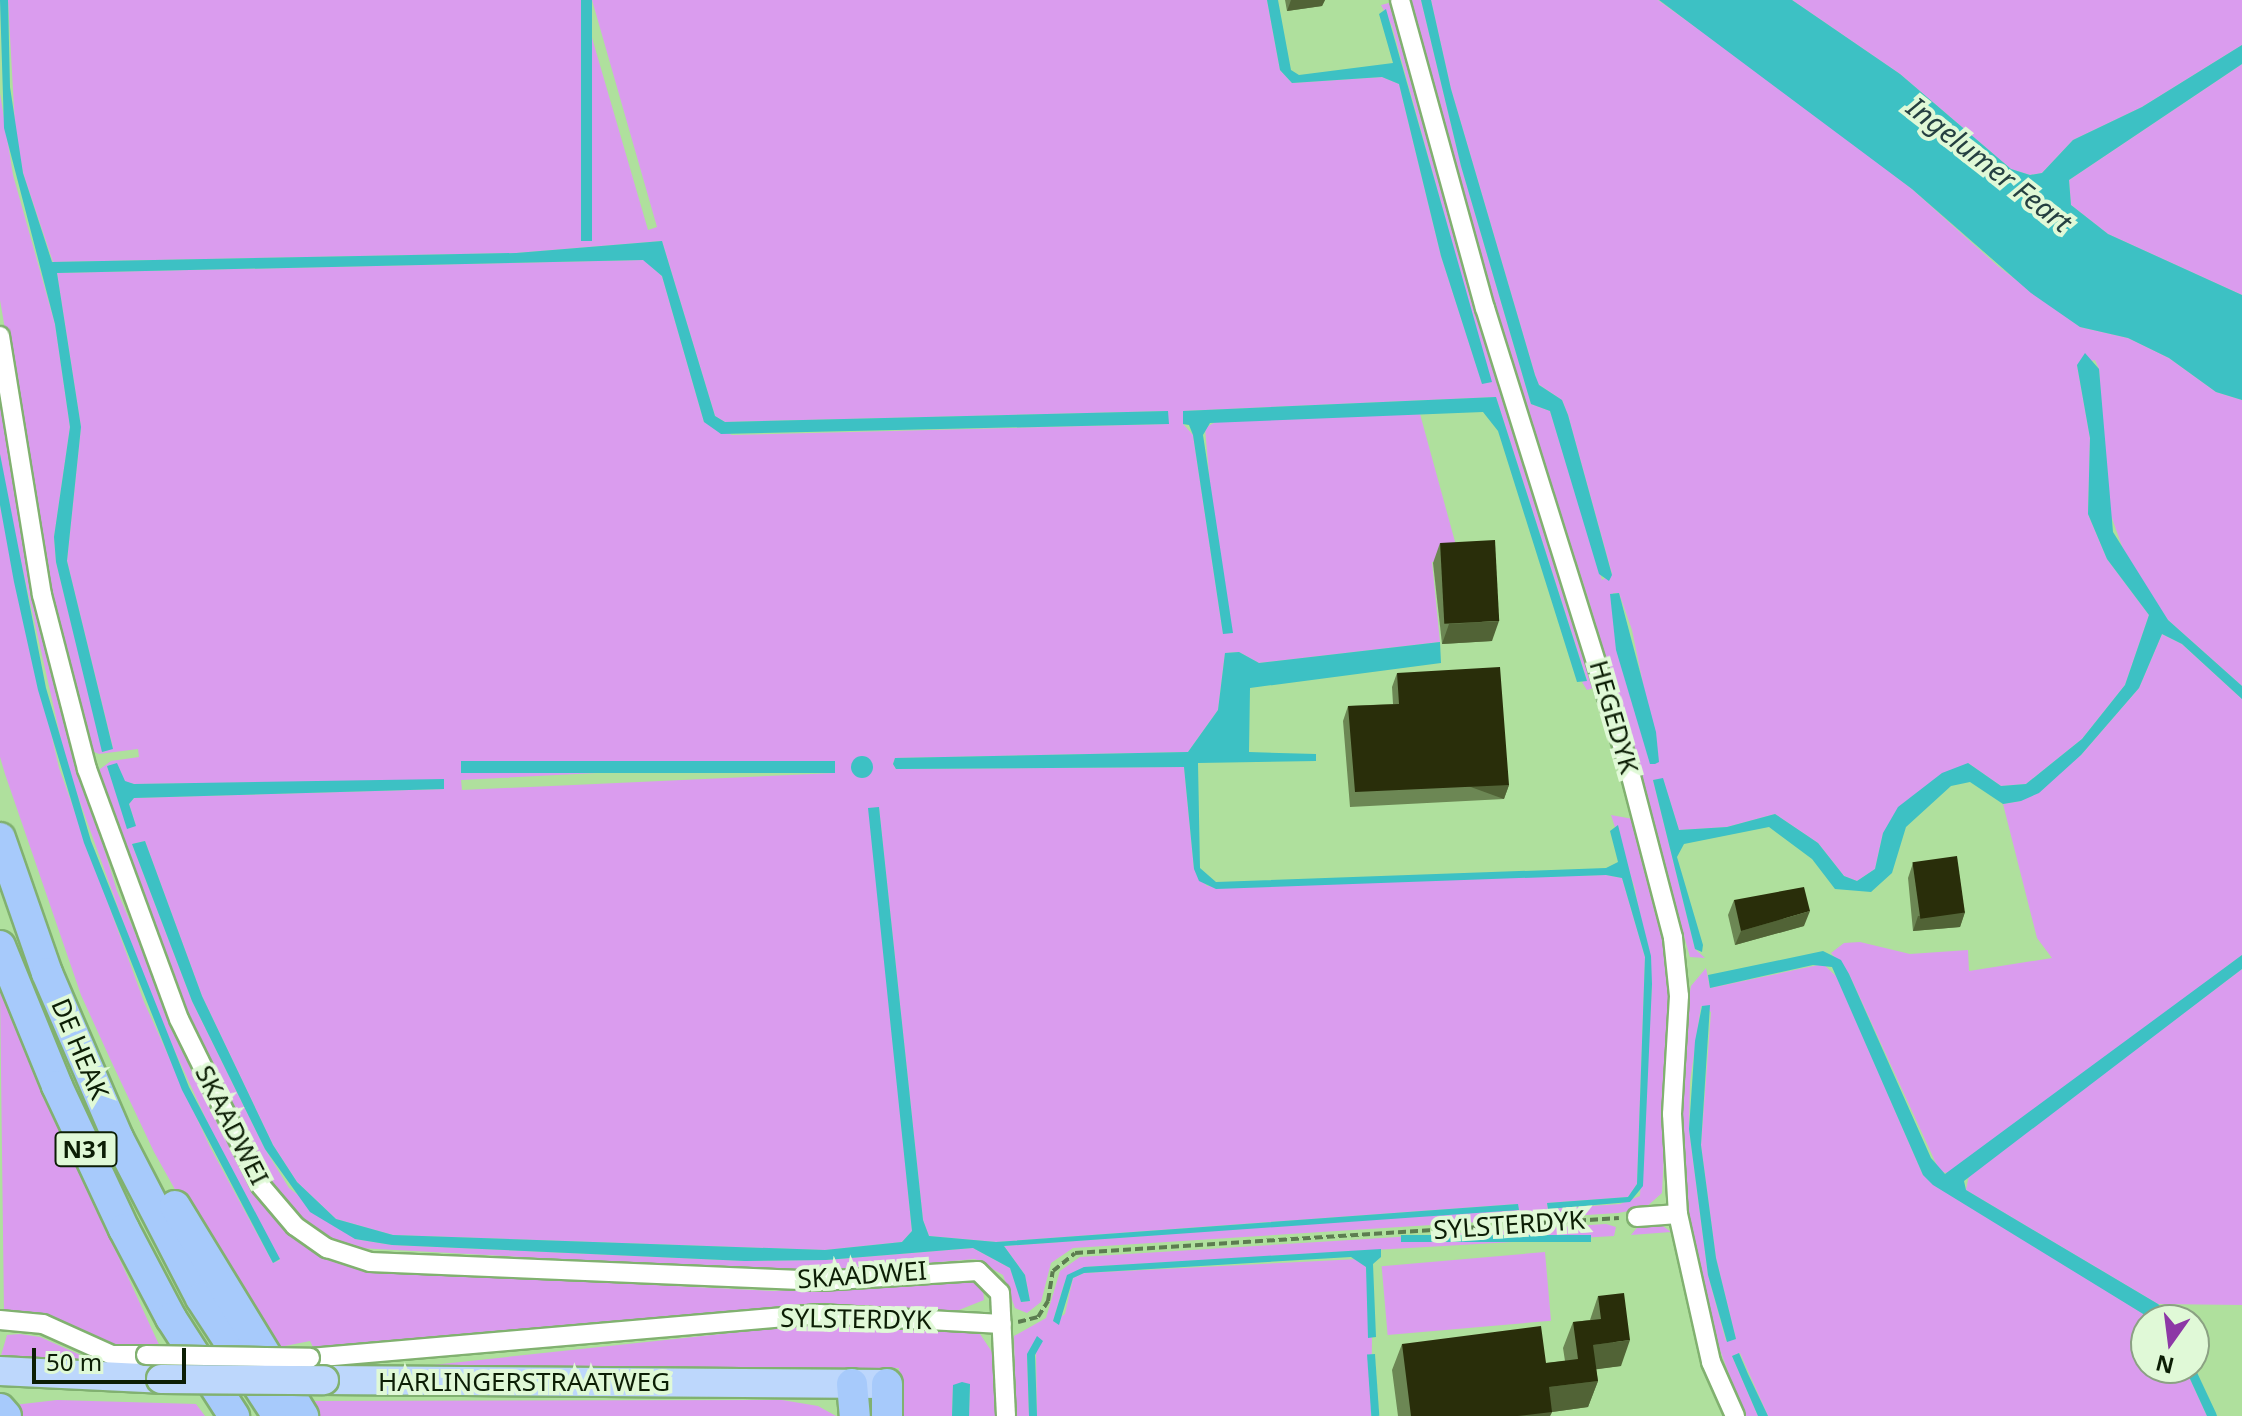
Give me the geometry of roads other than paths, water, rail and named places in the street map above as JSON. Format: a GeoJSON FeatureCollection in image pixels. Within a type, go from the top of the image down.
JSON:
{"type":"FeatureCollection","features":[{"type":"Feature","properties":{"kind":"highway","name":"DE HEAK"},"geometry":{"type":"LineString","coordinates":[[0,838],[47,973],[118,1138],[201,1298],[278,1416]]}},
{"type":"Feature","properties":{"kind":"highway","name":"DE HEAK"},"geometry":{"type":"LineString","coordinates":[[0,946],[57,1086],[124,1229],[171,1318],[234,1416]]}},
{"type":"Feature","properties":{"kind":"highway","name":"N31"},"geometry":{"type":"LineString","coordinates":[[47,973],[231,1305],[303,1416]]}},
{"type":"Feature","properties":{"kind":"highway"},"geometry":{"type":"LineString","coordinates":[[852,1384],[855,1416]]}},
{"type":"Feature","properties":{"kind":"highway"},"geometry":{"type":"LineString","coordinates":[[887,1384],[887,1416]]}},
{"type":"Feature","properties":{"kind":"highway"},"geometry":{"type":"LineString","coordinates":[[0,1409],[6,1416]]}},
{"type":"Feature","properties":{"kind":"main road","name":"HARLINGERSTRAATWEG"},"geometry":{"type":"LineString","coordinates":[[0,1387],[153,1367]]}},
{"type":"Feature","properties":{"kind":"main road","name":"HARLINGERSTRAATWEG"},"geometry":{"type":"LineString","coordinates":[[0,1371],[153,1367],[317,1369],[887,1384]]}},
{"type":"Feature","properties":{"kind":"street","name":"HEGEDYK"},"geometry":{"type":"LineString","coordinates":[[1400,0],[1485,308],[1622,742],[1673,938],[1679,996],[1672,1114],[1678,1214],[1711,1362],[1735,1416]]}},
{"type":"Feature","properties":{"kind":"street","name":"SKAADWEI"},"geometry":{"type":"LineString","coordinates":[[0,336],[42,595],[87,769],[179,1019],[261,1186],[295,1226],[327,1248],[383,1263],[819,1281],[966,1268],[995,1283],[1002,1324]]}},
{"type":"Feature","properties":{"kind":"street"},"geometry":{"type":"LineString","coordinates":[[1637,1217],[1678,1214]]}},
{"type":"Feature","properties":{"kind":"street","name":"SYLSTERDYK"},"geometry":{"type":"LineString","coordinates":[[317,1369],[819,1314],[1002,1324]]}},
{"type":"Feature","properties":{"kind":"street"},"geometry":{"type":"LineString","coordinates":[[0,1320],[43,1324],[112,1355],[153,1367]]}},
{"type":"Feature","properties":{"kind":"street"},"geometry":{"type":"LineString","coordinates":[[1002,1324],[1006,1416]]}},
{"type":"Feature","properties":{"kind":"water"},"geometry":{"type":"Polygon","coordinates":[[[0,0],[8,0],[10,87],[23,173],[52,262],[516,253],[662,241],[715,416],[725,422],[1168,411],[1169,424],[721,434],[704,422],[662,276],[643,260],[57,273],[81,427],[67,561],[113,749],[102,752],[56,562],[54,537],[70,427],[55,324],[4,128],[0,0]]]}},
{"type":"Feature","properties":{"kind":"water"},"geometry":{"type":"Polygon","coordinates":[[[581,0],[592,0],[592,241],[581,241],[581,0]]]}},
{"type":"Feature","properties":{"kind":"water"},"geometry":{"type":"Polygon","coordinates":[[[1267,0],[1278,0],[1291,70],[1299,75],[1393,63],[1379,14],[1386,9],[1492,382],[1482,384],[1441,256],[1399,84],[1382,77],[1292,83],[1280,70],[1267,0]]]}},
{"type":"Feature","properties":{"kind":"water"},"geometry":{"type":"Polygon","coordinates":[[[1421,0],[1431,0],[1451,89],[1535,375],[1539,385],[1562,400],[1568,415],[1612,575],[1609,581],[1599,574],[1550,411],[1531,404],[1461,166],[1421,0]]]}},
{"type":"Feature","properties":{"kind":"water","name":"Ingelumer Feart"},"geometry":{"type":"Polygon","coordinates":[[[1659,0],[1792,0],[1900,74],[2011,169],[2030,175],[2042,173],[2073,140],[2142,107],[2242,45],[2242,64],[2069,180],[2071,205],[2108,234],[2242,295],[2242,400],[2216,392],[2169,358],[2128,338],[2080,327],[2031,293],[1912,189],[1659,0]]]}},
{"type":"Feature","properties":{"kind":"water"},"geometry":{"type":"Polygon","coordinates":[[[2085,353],[2099,369],[2113,532],[2168,620],[2242,686],[2242,699],[2182,644],[2162,634],[2139,688],[2081,755],[2039,793],[2003,804],[1970,782],[1951,786],[1906,827],[1892,873],[1871,892],[1835,889],[1812,859],[1769,827],[1684,844],[1677,857],[1703,945],[1702,952],[1695,949],[1653,780],[1663,778],[1679,830],[1727,827],[1775,814],[1818,843],[1844,876],[1857,881],[1875,869],[1883,833],[1898,807],[1942,773],[1968,763],[2001,786],[2026,784],[2082,739],[2125,685],[2149,615],[2107,559],[2088,514],[2090,438],[2077,365],[2085,353]]]}},
{"type":"Feature","properties":{"kind":"water"},"geometry":{"type":"Polygon","coordinates":[[[1496,397],[1587,681],[1577,682],[1498,431],[1483,412],[1210,423],[1203,435],[1233,633],[1223,634],[1193,435],[1189,425],[1183,424],[1183,411],[1496,397]]]}},
{"type":"Feature","properties":{"kind":"water"},"geometry":{"type":"Polygon","coordinates":[[[0,454],[46,688],[91,841],[189,1087],[280,1259],[273,1263],[182,1090],[84,843],[38,690],[14,582],[0,505],[0,454]]]}},
{"type":"Feature","properties":{"kind":"water"},"geometry":{"type":"Polygon","coordinates":[[[1619,593],[1656,732],[1659,762],[1655,764],[1650,764],[1616,650],[1610,594],[1619,593]]]}},
{"type":"Feature","properties":{"kind":"water"},"geometry":{"type":"Polygon","coordinates":[[[1440,642],[1441,663],[1250,688],[1249,752],[1316,754],[1316,761],[1198,763],[1200,868],[1216,882],[1606,868],[1618,862],[1610,831],[1618,825],[1651,956],[1652,984],[1643,1186],[1630,1202],[1548,1209],[1547,1203],[1628,1197],[1637,1184],[1645,957],[1622,878],[1606,875],[1216,889],[1199,881],[1194,869],[1184,767],[896,769],[893,764],[895,758],[1188,752],[1218,710],[1225,653],[1239,652],[1259,663],[1440,642]]]}},
{"type":"Feature","properties":{"kind":"water"},"geometry":{"type":"Polygon","coordinates":[[[862,756],[870,759],[873,767],[870,775],[862,778],[854,775],[851,767],[854,759],[862,756]]]}},
{"type":"Feature","properties":{"kind":"water"},"geometry":{"type":"Polygon","coordinates":[[[461,761],[835,761],[835,773],[461,773],[461,761]]]}},
{"type":"Feature","properties":{"kind":"water"},"geometry":{"type":"Polygon","coordinates":[[[117,763],[125,781],[134,784],[444,779],[444,789],[134,798],[129,804],[136,826],[127,829],[107,766],[117,763]]]}},
{"type":"Feature","properties":{"kind":"water"},"geometry":{"type":"Polygon","coordinates":[[[879,807],[923,1220],[929,1236],[996,1242],[1518,1204],[1519,1210],[1004,1246],[1025,1275],[1030,1301],[1021,1302],[1010,1268],[973,1248],[826,1260],[745,1261],[392,1245],[355,1239],[310,1212],[265,1149],[192,1001],[132,844],[145,841],[202,996],[273,1145],[297,1182],[336,1219],[393,1235],[825,1250],[902,1242],[912,1231],[868,808],[879,807]]]}},
{"type":"Feature","properties":{"kind":"water"},"geometry":{"type":"Polygon","coordinates":[[[1823,951],[1841,960],[1931,1158],[1945,1174],[2242,955],[2242,969],[1964,1181],[1966,1190],[2158,1304],[2130,1306],[1933,1185],[1923,1175],[1832,967],[1813,965],[1710,988],[1708,975],[1823,951]]]}},
{"type":"Feature","properties":{"kind":"water"},"geometry":{"type":"Polygon","coordinates":[[[1710,1005],[1701,1145],[1716,1258],[1736,1339],[1727,1342],[1708,1275],[1689,1129],[1695,1041],[1702,1006],[1710,1005]]]}},
{"type":"Feature","properties":{"kind":"water"},"geometry":{"type":"Polygon","coordinates":[[[1401,1235],[1591,1235],[1591,1242],[1401,1242],[1401,1235]]]}},
{"type":"Feature","properties":{"kind":"water"},"geometry":{"type":"Polygon","coordinates":[[[1381,1249],[1381,1257],[1373,1264],[1376,1337],[1368,1338],[1366,1267],[1351,1257],[1084,1273],[1073,1278],[1059,1325],[1053,1321],[1067,1275],[1084,1267],[1381,1249]]]}},
{"type":"Feature","properties":{"kind":"water"},"geometry":{"type":"Polygon","coordinates":[[[1037,1336],[1043,1341],[1035,1355],[1037,1416],[1029,1416],[1027,1354],[1037,1336]]]}},
{"type":"Feature","properties":{"kind":"water"},"geometry":{"type":"Polygon","coordinates":[[[1739,1353],[1768,1416],[1758,1416],[1732,1356],[1739,1353]]]}},
{"type":"Feature","properties":{"kind":"water"},"geometry":{"type":"Polygon","coordinates":[[[1375,1354],[1379,1416],[1371,1416],[1367,1355],[1375,1354]]]}},
{"type":"Feature","properties":{"kind":"water"},"geometry":{"type":"Polygon","coordinates":[[[962,1382],[970,1384],[969,1416],[952,1416],[953,1385],[962,1382]]]}},
{"type":"Feature","properties":{"kind":"water"},"geometry":{"type":"Polygon","coordinates":[[[2192,1384],[2202,1384],[2217,1416],[2207,1416],[2192,1384]]]}}]}
